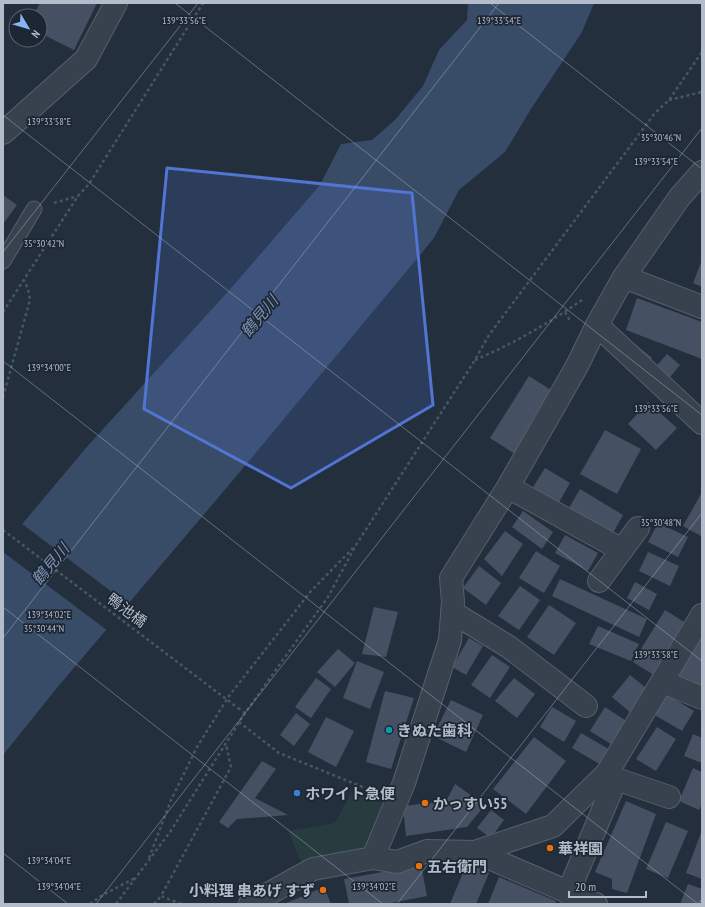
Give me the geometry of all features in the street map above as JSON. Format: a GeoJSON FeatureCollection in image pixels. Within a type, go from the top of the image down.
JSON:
{"type":"FeatureCollection","features":[{"type":"Feature","properties":{"kind":"street"},"geometry":{"type":"LineString","coordinates":[[3,133],[86,59],[116,3]]}},
{"type":"Feature","properties":{"kind":"street"},"geometry":{"type":"LineString","coordinates":[[373,858],[404,783],[450,640],[452,612],[451,578],[508,487],[577,366],[597,325],[624,277],[679,198],[702,172]]}},
{"type":"Feature","properties":{"kind":"street"},"geometry":{"type":"LineString","coordinates":[[624,277],[702,307]]}},
{"type":"Feature","properties":{"kind":"street"},"geometry":{"type":"LineString","coordinates":[[597,325],[702,423]]}},
{"type":"Feature","properties":{"kind":"street"},"geometry":{"type":"LineString","coordinates":[[508,487],[622,550]]}},
{"type":"Feature","properties":{"kind":"street"},"geometry":{"type":"LineString","coordinates":[[599,581],[638,528]]}},
{"type":"Feature","properties":{"kind":"street"},"geometry":{"type":"LineString","coordinates":[[452,612],[509,647],[586,706]]}},
{"type":"Feature","properties":{"kind":"street"},"geometry":{"type":"LineString","coordinates":[[568,893],[611,776],[702,615]]}},
{"type":"Feature","properties":{"kind":"street"},"geometry":{"type":"LineString","coordinates":[[663,682],[702,698]]}},
{"type":"Feature","properties":{"kind":"street"},"geometry":{"type":"LineString","coordinates":[[611,776],[669,797]]}},
{"type":"Feature","properties":{"kind":"street"},"geometry":{"type":"LineString","coordinates":[[250,904],[313,869],[373,858],[397,862],[427,851],[475,852],[553,826],[611,776]]}},
{"type":"Feature","properties":{"kind":"street"},"geometry":{"type":"LineString","coordinates":[[475,852],[596,904]]}},
{"type":"Feature","properties":{"kind":"lane"},"geometry":{"type":"LineString","coordinates":[[3,261],[34,209]]}},
{"type":"Feature","properties":{"kind":"path"},"geometry":{"type":"LineString","coordinates":[[3,312],[78,196],[89,184],[203,3]]}},
{"type":"Feature","properties":{"kind":"path"},"geometry":{"type":"LineString","coordinates":[[116,904],[170,832],[245,713],[328,597],[356,545],[490,335],[650,119],[669,100],[702,52]]}},
{"type":"Feature","properties":{"kind":"path"},"geometry":{"type":"LineString","coordinates":[[669,100],[702,92]]}},
{"type":"Feature","properties":{"kind":"path"},"geometry":{"type":"LineString","coordinates":[[34,209],[78,196]]}},
{"type":"Feature","properties":{"kind":"path"},"geometry":{"type":"LineString","coordinates":[[3,397],[30,300],[28,289],[24,280]]}},
{"type":"Feature","properties":{"kind":"path"},"geometry":{"type":"LineString","coordinates":[[475,360],[556,318],[584,299]]}},
{"type":"Feature","properties":{"kind":"path","name":"鴨池橋"},"geometry":{"type":"LineString","coordinates":[[3,530],[245,713]]}},
{"type":"Feature","properties":{"kind":"path"},"geometry":{"type":"LineString","coordinates":[[147,862],[171,800],[197,747],[229,696],[311,592],[356,545]]}},
{"type":"Feature","properties":{"kind":"path"},"geometry":{"type":"LineString","coordinates":[[239,722],[279,753],[396,800]]}},
{"type":"Feature","properties":{"kind":"path"},"geometry":{"type":"LineString","coordinates":[[154,904],[161,896],[231,767],[226,743]]}},
{"type":"Feature","properties":{"kind":"path"},"geometry":{"type":"LineString","coordinates":[[90,904],[101,896],[137,877]]}},
{"type":"Feature","properties":{"kind":"path"},"geometry":{"type":"LineString","coordinates":[[161,896],[181,904]]}},
{"type":"Feature","properties":{"kind":"highlighted area"},"geometry":{"type":"Polygon","coordinates":[[[167,168],[412,193],[433,405],[291,488],[144,409],[167,168]]]}},
{"type":"Feature","properties":{"kind":"green space"},"geometry":{"type":"Polygon","coordinates":[[[352,791],[387,805],[370,850],[303,867],[288,831],[335,823],[352,791]]]}},
{"type":"Feature","properties":{"kind":"water","name":"鶴見川"},"geometry":{"type":"Polygon","coordinates":[[[468,3],[594,3],[582,32],[531,109],[505,152],[459,190],[434,238],[239,473],[56,689],[3,755],[3,547],[85,449],[233,286],[320,185],[341,144],[372,140],[395,120],[423,86],[439,50],[467,20],[468,3]]]}},
{"type":"Feature","properties":{"kind":"pier"},"geometry":{"type":"Polygon","coordinates":[[[21,523],[129,605],[108,631],[3,552],[3,544],[21,523]]]}},
{"type":"Feature","properties":{"kind":"building"},"geometry":{"type":"Polygon","coordinates":[[[40,3],[97,3],[74,50],[48,37],[48,8],[37,8],[40,3]]]}},
{"type":"Feature","properties":{"kind":"building"},"geometry":{"type":"Polygon","coordinates":[[[3,195],[17,205],[3,224],[3,195]]]}},
{"type":"Feature","properties":{"kind":"building"},"geometry":{"type":"Polygon","coordinates":[[[702,260],[702,287],[693,283],[702,260]]]}},
{"type":"Feature","properties":{"kind":"building"},"geometry":{"type":"Polygon","coordinates":[[[637,298],[702,322],[702,359],[626,330],[637,298]]]}},
{"type":"Feature","properties":{"kind":"building"},"geometry":{"type":"Polygon","coordinates":[[[624,335],[652,358],[647,364],[624,335]]]}},
{"type":"Feature","properties":{"kind":"building"},"geometry":{"type":"Polygon","coordinates":[[[667,354],[680,365],[666,382],[653,370],[667,354]]]}},
{"type":"Feature","properties":{"kind":"building"},"geometry":{"type":"Polygon","coordinates":[[[529,376],[554,392],[515,454],[490,438],[529,376]]]}},
{"type":"Feature","properties":{"kind":"building"},"geometry":{"type":"Polygon","coordinates":[[[648,402],[677,428],[656,450],[628,424],[648,402]]]}},
{"type":"Feature","properties":{"kind":"building"},"geometry":{"type":"Polygon","coordinates":[[[605,430],[641,449],[617,494],[580,474],[605,430]]]}},
{"type":"Feature","properties":{"kind":"building"},"geometry":{"type":"Polygon","coordinates":[[[545,468],[570,483],[558,504],[532,489],[545,468]]]}},
{"type":"Feature","properties":{"kind":"building"},"geometry":{"type":"Polygon","coordinates":[[[580,489],[623,515],[613,533],[569,508],[580,489]]]}},
{"type":"Feature","properties":{"kind":"building"},"geometry":{"type":"Polygon","coordinates":[[[702,492],[702,533],[701,536],[683,526],[702,492]]]}},
{"type":"Feature","properties":{"kind":"building"},"geometry":{"type":"Polygon","coordinates":[[[523,511],[553,532],[542,549],[512,527],[523,511]]]}},
{"type":"Feature","properties":{"kind":"building"},"geometry":{"type":"Polygon","coordinates":[[[658,523],[688,537],[678,557],[648,542],[658,523]]]}},
{"type":"Feature","properties":{"kind":"building"},"geometry":{"type":"Polygon","coordinates":[[[505,531],[523,544],[502,576],[484,559],[505,531]]]}},
{"type":"Feature","properties":{"kind":"building"},"geometry":{"type":"Polygon","coordinates":[[[565,535],[598,553],[588,571],[555,553],[565,535]]]}},
{"type":"Feature","properties":{"kind":"building"},"geometry":{"type":"Polygon","coordinates":[[[536,551],[560,566],[544,593],[519,578],[536,551]]]}},
{"type":"Feature","properties":{"kind":"building"},"geometry":{"type":"Polygon","coordinates":[[[648,552],[679,566],[670,586],[639,571],[648,552]]]}},
{"type":"Feature","properties":{"kind":"building"},"geometry":{"type":"Polygon","coordinates":[[[479,566],[501,583],[486,605],[463,588],[479,566]]]}},
{"type":"Feature","properties":{"kind":"building"},"geometry":{"type":"Polygon","coordinates":[[[560,579],[647,619],[639,637],[552,596],[560,579]]]}},
{"type":"Feature","properties":{"kind":"building"},"geometry":{"type":"Polygon","coordinates":[[[635,582],[657,594],[649,610],[627,598],[635,582]]]}},
{"type":"Feature","properties":{"kind":"building"},"geometry":{"type":"Polygon","coordinates":[[[520,586],[540,600],[519,630],[498,616],[520,586]]]}},
{"type":"Feature","properties":{"kind":"building"},"geometry":{"type":"Polygon","coordinates":[[[549,605],[576,623],[554,655],[527,637],[549,605]]]}},
{"type":"Feature","properties":{"kind":"building"},"geometry":{"type":"Polygon","coordinates":[[[374,607],[398,612],[386,657],[362,654],[374,607]]]}},
{"type":"Feature","properties":{"kind":"building"},"geometry":{"type":"Polygon","coordinates":[[[665,610],[689,625],[657,677],[633,662],[665,610]]]}},
{"type":"Feature","properties":{"kind":"building"},"geometry":{"type":"Polygon","coordinates":[[[598,626],[639,644],[631,661],[589,644],[598,626]]]}},
{"type":"Feature","properties":{"kind":"building"},"geometry":{"type":"Polygon","coordinates":[[[702,630],[702,691],[674,675],[702,630]]]}},
{"type":"Feature","properties":{"kind":"building"},"geometry":{"type":"Polygon","coordinates":[[[469,638],[483,646],[466,675],[452,667],[469,638]]]}},
{"type":"Feature","properties":{"kind":"building"},"geometry":{"type":"Polygon","coordinates":[[[338,649],[355,663],[335,687],[317,672],[338,649]]]}},
{"type":"Feature","properties":{"kind":"building"},"geometry":{"type":"Polygon","coordinates":[[[492,655],[510,667],[490,698],[471,685],[492,655]]]}},
{"type":"Feature","properties":{"kind":"building"},"geometry":{"type":"Polygon","coordinates":[[[357,661],[384,672],[370,709],[343,698],[357,661]]]}},
{"type":"Feature","properties":{"kind":"building"},"geometry":{"type":"Polygon","coordinates":[[[630,675],[650,691],[632,714],[612,697],[630,675]]]}},
{"type":"Feature","properties":{"kind":"building"},"geometry":{"type":"Polygon","coordinates":[[[316,678],[331,689],[311,718],[295,707],[316,678]]]}},
{"type":"Feature","properties":{"kind":"building"},"geometry":{"type":"Polygon","coordinates":[[[514,678],[535,694],[517,718],[495,701],[514,678]]]}},
{"type":"Feature","properties":{"kind":"building","name":"きぬた歯科"},"geometry":{"type":"Polygon","coordinates":[[[385,691],[414,698],[391,769],[366,762],[385,691]]]}},
{"type":"Feature","properties":{"kind":"building"},"geometry":{"type":"Polygon","coordinates":[[[666,694],[694,711],[682,731],[653,714],[666,694]]]}},
{"type":"Feature","properties":{"kind":"building"},"geometry":{"type":"Polygon","coordinates":[[[451,700],[483,715],[466,752],[433,736],[451,700]]]}},
{"type":"Feature","properties":{"kind":"building"},"geometry":{"type":"Polygon","coordinates":[[[552,707],[576,721],[564,742],[540,727],[552,707]]]}},
{"type":"Feature","properties":{"kind":"building"},"geometry":{"type":"Polygon","coordinates":[[[605,707],[628,722],[614,746],[590,731],[605,707]]]}},
{"type":"Feature","properties":{"kind":"building"},"geometry":{"type":"Polygon","coordinates":[[[296,713],[310,724],[294,746],[280,735],[296,713]]]}},
{"type":"Feature","properties":{"kind":"building"},"geometry":{"type":"Polygon","coordinates":[[[326,717],[354,731],[336,767],[308,752],[326,717]]]}},
{"type":"Feature","properties":{"kind":"building"},"geometry":{"type":"Polygon","coordinates":[[[657,727],[676,739],[656,771],[636,759],[657,727]]]}},
{"type":"Feature","properties":{"kind":"building"},"geometry":{"type":"Polygon","coordinates":[[[581,733],[612,751],[603,766],[572,748],[581,733]]]}},
{"type":"Feature","properties":{"kind":"building"},"geometry":{"type":"Polygon","coordinates":[[[693,734],[702,738],[702,763],[684,756],[693,734]]]}},
{"type":"Feature","properties":{"kind":"building"},"geometry":{"type":"Polygon","coordinates":[[[534,737],[566,761],[526,814],[493,789],[534,737]]]}},
{"type":"Feature","properties":{"kind":"building"},"geometry":{"type":"Polygon","coordinates":[[[262,761],[276,769],[255,798],[288,815],[237,819],[228,828],[219,822],[262,761]]]}},
{"type":"Feature","properties":{"kind":"building"},"geometry":{"type":"Polygon","coordinates":[[[693,768],[702,772],[702,804],[699,810],[679,801],[693,768]]]}},
{"type":"Feature","properties":{"kind":"building"},"geometry":{"type":"Polygon","coordinates":[[[455,784],[485,805],[467,827],[406,836],[403,806],[446,801],[455,784]]]}},
{"type":"Feature","properties":{"kind":"building"},"geometry":{"type":"Polygon","coordinates":[[[626,801],[656,814],[627,893],[612,889],[612,879],[595,872],[626,801]]]}},
{"type":"Feature","properties":{"kind":"building"},"geometry":{"type":"Polygon","coordinates":[[[491,810],[504,820],[491,838],[477,828],[491,810]]]}},
{"type":"Feature","properties":{"kind":"building"},"geometry":{"type":"Polygon","coordinates":[[[666,822],[688,831],[668,878],[646,869],[666,822]]]}},
{"type":"Feature","properties":{"kind":"building"},"geometry":{"type":"Polygon","coordinates":[[[702,830],[702,879],[686,873],[702,830]]]}},
{"type":"Feature","properties":{"kind":"building"},"geometry":{"type":"Polygon","coordinates":[[[467,863],[489,873],[476,904],[450,904],[467,863]]]}},
{"type":"Feature","properties":{"kind":"building"},"geometry":{"type":"Polygon","coordinates":[[[421,865],[427,896],[386,904],[349,904],[344,879],[421,865]]]}},
{"type":"Feature","properties":{"kind":"building"},"geometry":{"type":"Polygon","coordinates":[[[499,877],[556,901],[555,904],[488,904],[499,877]]]}},
{"type":"Feature","properties":{"kind":"building"},"geometry":{"type":"Polygon","coordinates":[[[688,884],[702,889],[702,904],[680,904],[688,884]]]}},
{"type":"Feature","properties":{"kind":"building"},"geometry":{"type":"Polygon","coordinates":[[[324,887],[331,904],[284,904],[324,887]]]}},
{"type":"Feature","properties":{"kind":"place","name":"きぬた歯科"},"geometry":{"type":"Point","coordinates":[389,730]}},
{"type":"Feature","properties":{"kind":"place","name":"ホワイト急便"},"geometry":{"type":"Point","coordinates":[297,793]}},
{"type":"Feature","properties":{"kind":"place","name":"かっすい55"},"geometry":{"type":"Point","coordinates":[425,803]}},
{"type":"Feature","properties":{"kind":"place","name":"華祥園"},"geometry":{"type":"Point","coordinates":[550,848]}},
{"type":"Feature","properties":{"kind":"place","name":"五右衛門"},"geometry":{"type":"Point","coordinates":[419,866]}},
{"type":"Feature","properties":{"kind":"place","name":"小料理 串あげ すず"},"geometry":{"type":"Point","coordinates":[323,890]}}]}
